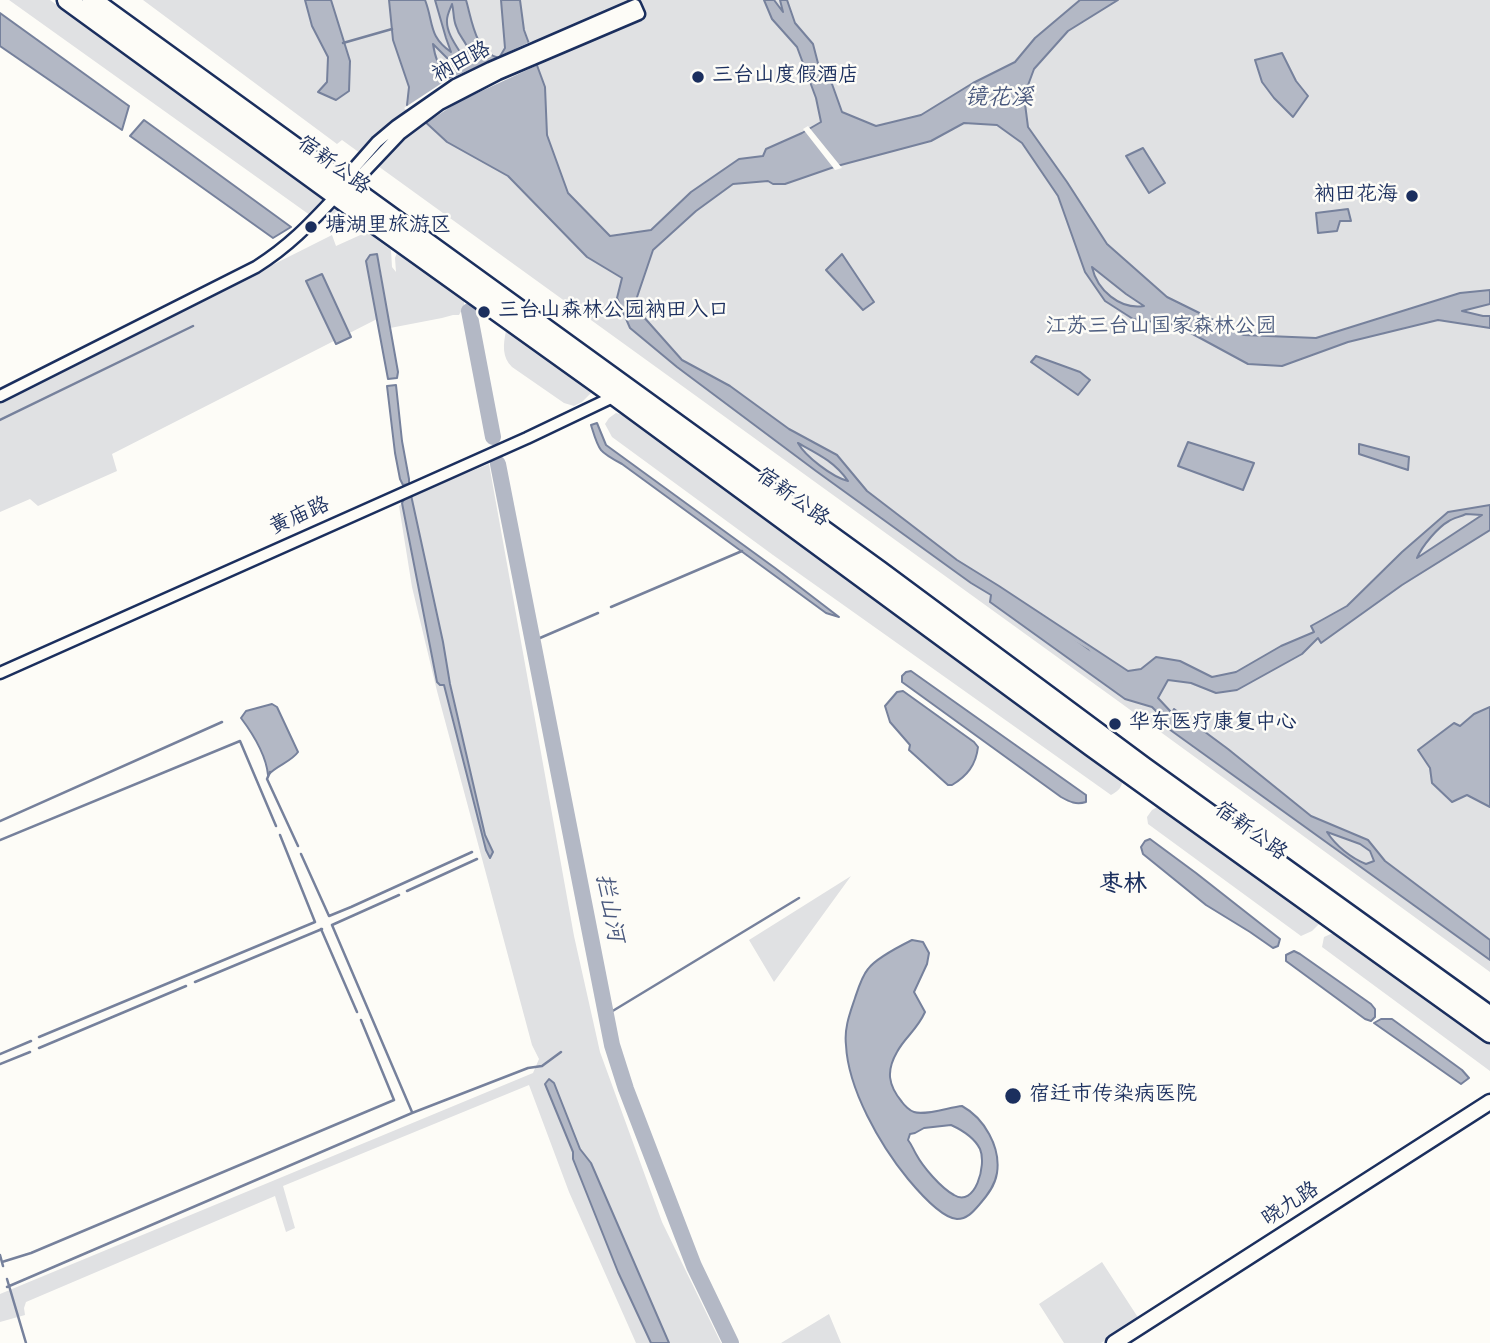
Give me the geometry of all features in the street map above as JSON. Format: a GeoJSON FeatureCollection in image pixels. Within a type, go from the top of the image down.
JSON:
{"type":"FeatureCollection","features":[{"type":"Feature","properties":{"kind":"highway","name":"宿新公路"},"geometry":{"type":"LineString","coordinates":[[67,0],[880,571],[1159,778],[1490,1016]]}},
{"type":"Feature","properties":{"kind":"highway","name":"宿新公路"},"geometry":{"type":"LineString","coordinates":[[92,0],[340,191],[615,396],[1092,747],[1490,1033]]}},
{"type":"Feature","properties":{"kind":"street","name":"衲田路"},"geometry":{"type":"LineString","coordinates":[[0,396],[256,267],[306,229],[398,130],[440,104],[538,53],[637,10]]}},
{"type":"Feature","properties":{"kind":"street","name":"黄庙路"},"geometry":{"type":"LineString","coordinates":[[0,673],[527,438],[615,396]]}},
{"type":"Feature","properties":{"kind":"street","name":"晓九路"},"geometry":{"type":"LineString","coordinates":[[1114,1343],[1490,1102]]}},
{"type":"Feature","properties":{"kind":"green space"},"geometry":{"type":"Polygon","coordinates":[[[9,0],[50,0],[341,210],[321,223],[9,0]]]}},
{"type":"Feature","properties":{"kind":"green space","name":"江苏三台山国家森林公园"},"geometry":{"type":"Polygon","coordinates":[[[143,0],[1490,0],[1490,972],[342,140],[337,144],[143,0]]]}},
{"type":"Feature","properties":{"kind":"green space"},"geometry":{"type":"Polygon","coordinates":[[[367,232],[391,250],[392,267],[396,272],[395,258],[398,250],[464,298],[464,306],[459,315],[390,328],[380,266],[366,261],[377,319],[112,454],[117,471],[38,506],[30,499],[0,512],[0,402],[332,235],[336,246],[367,232]]]}},
{"type":"Feature","properties":{"kind":"green space"},"geometry":{"type":"Polygon","coordinates":[[[506,331],[592,392],[574,406],[564,403],[512,367],[504,351],[506,331]]]}},
{"type":"Feature","properties":{"kind":"green space"},"geometry":{"type":"Polygon","coordinates":[[[616,413],[627,416],[1115,770],[1123,777],[1120,788],[1111,795],[612,437],[605,424],[616,413]]]}},
{"type":"Feature","properties":{"kind":"green space"},"geometry":{"type":"Polygon","coordinates":[[[489,464],[574,936],[600,1052],[662,1222],[721,1343],[636,1343],[569,1192],[529,1085],[283,1186],[295,1228],[286,1232],[275,1196],[26,1302],[25,1315],[0,1322],[0,1294],[533,1073],[539,1059],[532,1045],[437,691],[412,587],[399,506],[411,495],[489,464]]]}},
{"type":"Feature","properties":{"kind":"green space"},"geometry":{"type":"Polygon","coordinates":[[[1159,806],[1319,924],[1301,936],[1148,824],[1147,817],[1159,806]]]}},
{"type":"Feature","properties":{"kind":"green space"},"geometry":{"type":"Polygon","coordinates":[[[851,876],[774,982],[749,940],[851,876]]]}},
{"type":"Feature","properties":{"kind":"green space"},"geometry":{"type":"Polygon","coordinates":[[[1333,933],[1490,1045],[1490,1071],[1322,947],[1324,937],[1333,933]]]}},
{"type":"Feature","properties":{"kind":"green space"},"geometry":{"type":"Polygon","coordinates":[[[1102,1262],[1139,1319],[1101,1343],[1064,1343],[1039,1304],[1102,1262]]]}},
{"type":"Feature","properties":{"kind":"green space"},"geometry":{"type":"Polygon","coordinates":[[[829,1314],[841,1343],[781,1343],[829,1314]]]}},
{"type":"Feature","properties":{"kind":"water"},"geometry":{"type":"Polygon","coordinates":[[[305,0],[331,0],[350,61],[349,91],[336,100],[318,92],[327,82],[328,57],[312,26],[305,0]]]}},
{"type":"Feature","properties":{"kind":"water","name":"镜花溪"},"geometry":{"type":"Polygon","coordinates":[[[389,0],[425,0],[435,35],[451,52],[435,0],[466,0],[480,42],[491,55],[499,58],[505,48],[501,0],[520,0],[524,30],[545,87],[547,135],[568,193],[610,236],[651,230],[691,192],[739,159],[763,156],[766,149],[821,122],[816,98],[797,47],[772,19],[764,0],[774,0],[783,12],[780,0],[787,0],[795,23],[813,44],[820,71],[832,84],[842,112],[876,126],[921,115],[973,83],[1015,62],[1035,38],[1080,0],[1118,0],[1068,31],[1034,69],[1024,96],[1028,127],[1107,244],[1167,297],[1244,335],[1316,338],[1460,293],[1490,290],[1490,304],[1462,311],[1490,316],[1490,328],[1438,320],[1348,342],[1282,366],[1248,364],[1176,325],[1133,319],[1105,301],[1085,272],[1058,196],[1022,143],[997,125],[964,123],[931,141],[837,166],[785,184],[768,181],[733,184],[696,211],[653,250],[634,306],[682,360],[730,386],[789,429],[837,455],[867,491],[957,560],[1128,671],[1141,669],[1156,657],[1180,661],[1212,677],[1236,672],[1281,646],[1314,632],[1311,626],[1347,606],[1448,512],[1490,505],[1490,530],[1402,585],[1321,643],[1318,638],[1302,654],[1237,690],[1216,693],[1191,683],[1168,680],[1158,698],[1172,713],[1174,709],[1311,816],[1368,840],[1385,861],[1490,940],[1490,960],[1162,724],[1165,720],[1152,707],[1125,699],[990,602],[991,595],[816,471],[677,367],[630,328],[617,298],[622,278],[587,257],[508,176],[447,142],[407,105],[409,87],[393,40],[389,0]],[[452,4],[447,18],[449,31],[466,62],[468,50],[454,21],[452,4]],[[433,44],[443,72],[452,78],[452,63],[433,44]],[[1092,267],[1104,291],[1118,301],[1126,305],[1144,306],[1092,267]],[[798,443],[827,471],[848,481],[832,464],[798,443]],[[1466,514],[1451,520],[1426,543],[1417,558],[1482,515],[1466,514]],[[1061,634],[1066,647],[1078,659],[1098,666],[1088,650],[1061,634]],[[1327,832],[1344,851],[1366,864],[1374,861],[1370,851],[1360,844],[1327,832]]]}},
{"type":"Feature","properties":{"kind":"water"},"geometry":{"type":"Polygon","coordinates":[[[0,13],[129,106],[122,130],[0,46],[0,13]]]}},
{"type":"Feature","properties":{"kind":"water"},"geometry":{"type":"Polygon","coordinates":[[[1282,53],[1296,81],[1308,96],[1293,117],[1262,82],[1255,60],[1282,53]]]}},
{"type":"Feature","properties":{"kind":"water"},"geometry":{"type":"Polygon","coordinates":[[[144,120],[291,227],[273,238],[130,136],[144,120]]]}},
{"type":"Feature","properties":{"kind":"water"},"geometry":{"type":"Polygon","coordinates":[[[1143,148],[1165,183],[1149,193],[1126,156],[1143,148]]]}},
{"type":"Feature","properties":{"kind":"water"},"geometry":{"type":"Polygon","coordinates":[[[1348,209],[1351,221],[1340,221],[1337,231],[1318,233],[1316,213],[1348,209]]]}},
{"type":"Feature","properties":{"kind":"water"},"geometry":{"type":"Polygon","coordinates":[[[377,254],[397,378],[388,379],[366,261],[370,255],[377,254]]]}},
{"type":"Feature","properties":{"kind":"water"},"geometry":{"type":"Polygon","coordinates":[[[842,254],[874,302],[863,310],[826,270],[842,254]]]}},
{"type":"Feature","properties":{"kind":"water"},"geometry":{"type":"Polygon","coordinates":[[[322,274],[351,337],[336,344],[306,281],[322,274]]]}},
{"type":"Feature","properties":{"kind":"water"},"geometry":{"type":"Polygon","coordinates":[[[1036,356],[1080,372],[1090,380],[1078,395],[1031,362],[1036,356]]]}},
{"type":"Feature","properties":{"kind":"water"},"geometry":{"type":"Polygon","coordinates":[[[396,385],[409,479],[409,484],[403,485],[395,453],[387,386],[396,385]]]}},
{"type":"Feature","properties":{"kind":"water"},"geometry":{"type":"Polygon","coordinates":[[[597,423],[606,445],[839,617],[826,613],[604,453],[591,425],[597,423]]]}},
{"type":"Feature","properties":{"kind":"water"},"geometry":{"type":"Polygon","coordinates":[[[1188,442],[1254,463],[1243,490],[1178,466],[1188,442]]]}},
{"type":"Feature","properties":{"kind":"water"},"geometry":{"type":"Polygon","coordinates":[[[1359,444],[1409,457],[1408,470],[1359,454],[1359,444]]]}},
{"type":"Feature","properties":{"kind":"water"},"geometry":{"type":"Polygon","coordinates":[[[411,495],[450,684],[485,835],[493,852],[490,858],[444,685],[437,682],[402,503],[406,496],[411,495]]]}},
{"type":"Feature","properties":{"kind":"water"},"geometry":{"type":"Polygon","coordinates":[[[911,671],[1086,795],[1086,802],[1073,802],[1061,797],[902,682],[902,676],[911,671]]]}},
{"type":"Feature","properties":{"kind":"water"},"geometry":{"type":"Polygon","coordinates":[[[903,691],[978,747],[970,769],[952,785],[948,785],[909,750],[910,745],[890,722],[885,706],[897,692],[903,691]]]}},
{"type":"Feature","properties":{"kind":"water"},"geometry":{"type":"Polygon","coordinates":[[[272,704],[277,707],[298,752],[268,775],[262,752],[241,718],[246,711],[272,704]]]}},
{"type":"Feature","properties":{"kind":"water"},"geometry":{"type":"Polygon","coordinates":[[[1490,707],[1490,807],[1467,795],[1452,802],[1432,783],[1430,768],[1418,750],[1454,723],[1460,726],[1474,714],[1490,707]]]}},
{"type":"Feature","properties":{"kind":"water"},"geometry":{"type":"Polygon","coordinates":[[[1150,839],[1280,939],[1278,946],[1273,948],[1206,905],[1143,854],[1141,847],[1150,839]]]}},
{"type":"Feature","properties":{"kind":"water"},"geometry":{"type":"Polygon","coordinates":[[[912,940],[923,942],[929,953],[914,992],[925,1012],[893,1059],[891,1084],[904,1105],[914,1112],[931,1112],[962,1106],[970,1111],[989,1134],[998,1163],[993,1186],[974,1210],[961,1219],[937,1209],[897,1165],[867,1116],[848,1062],[847,1027],[862,979],[877,961],[912,940]],[[951,1125],[924,1128],[910,1134],[908,1140],[933,1177],[949,1192],[961,1197],[968,1196],[978,1183],[982,1156],[980,1149],[967,1134],[951,1125]]]}},
{"type":"Feature","properties":{"kind":"water"},"geometry":{"type":"Polygon","coordinates":[[[1294,951],[1371,1004],[1375,1009],[1375,1017],[1371,1021],[1365,1019],[1286,961],[1286,955],[1294,951]]]}},
{"type":"Feature","properties":{"kind":"water"},"geometry":{"type":"Polygon","coordinates":[[[1381,1019],[1392,1019],[1469,1078],[1461,1084],[1374,1023],[1381,1019]]]}},
{"type":"Feature","properties":{"kind":"water"},"geometry":{"type":"Polygon","coordinates":[[[549,1079],[554,1083],[580,1149],[591,1163],[669,1343],[651,1343],[618,1272],[545,1084],[549,1079]]]}},
{"type":"Feature","properties":{"kind":"pier"},"geometry":{"type":"Polygon","coordinates":[[[532,41],[540,64],[458,102],[423,125],[404,108],[445,81],[532,41]]]}},
{"type":"Feature","properties":{"kind":"pier"},"geometry":{"type":"Polygon","coordinates":[[[808,126],[842,168],[835,170],[803,129],[808,126]]]}},
{"type":"Feature","properties":{"kind":"waterway"},"geometry":{"type":"LineString","coordinates":[[343,43],[392,29]]}},
{"type":"Feature","properties":{"kind":"waterway","name":"拦山河"},"geometry":{"type":"LineString","coordinates":[[469,311],[493,437]]}},
{"type":"Feature","properties":{"kind":"waterway"},"geometry":{"type":"LineString","coordinates":[[0,420],[193,326]]}},
{"type":"Feature","properties":{"kind":"waterway","name":"拦山河"},"geometry":{"type":"LineString","coordinates":[[498,464],[612,1045],[626,1089],[694,1266],[731,1343]]}},
{"type":"Feature","properties":{"kind":"waterway"},"geometry":{"type":"LineString","coordinates":[[611,607],[742,551]]}},
{"type":"Feature","properties":{"kind":"waterway"},"geometry":{"type":"LineString","coordinates":[[533,641],[598,613]]}},
{"type":"Feature","properties":{"kind":"waterway"},"geometry":{"type":"LineString","coordinates":[[1045,629],[1115,679]]}},
{"type":"Feature","properties":{"kind":"waterway"},"geometry":{"type":"LineString","coordinates":[[0,821],[222,722]]}},
{"type":"Feature","properties":{"kind":"waterway"},"geometry":{"type":"LineString","coordinates":[[0,840],[240,741],[276,826]]}},
{"type":"Feature","properties":{"kind":"waterway"},"geometry":{"type":"LineString","coordinates":[[270,772],[267,779],[298,846]]}},
{"type":"Feature","properties":{"kind":"waterway"},"geometry":{"type":"LineString","coordinates":[[39,1037],[315,922],[280,835]]}},
{"type":"Feature","properties":{"kind":"waterway"},"geometry":{"type":"LineString","coordinates":[[301,854],[329,916],[472,852]]}},
{"type":"Feature","properties":{"kind":"waterway"},"geometry":{"type":"LineString","coordinates":[[407,891],[477,859]]}},
{"type":"Feature","properties":{"kind":"waterway"},"geometry":{"type":"LineString","coordinates":[[399,895],[332,925],[412,1112]]}},
{"type":"Feature","properties":{"kind":"waterway"},"geometry":{"type":"LineString","coordinates":[[606,1015],[799,898]]}},
{"type":"Feature","properties":{"kind":"waterway"},"geometry":{"type":"LineString","coordinates":[[321,929],[357,1012]]}},
{"type":"Feature","properties":{"kind":"waterway"},"geometry":{"type":"LineString","coordinates":[[195,982],[322,929]]}},
{"type":"Feature","properties":{"kind":"waterway"},"geometry":{"type":"LineString","coordinates":[[39,1048],[186,986]]}},
{"type":"Feature","properties":{"kind":"waterway"},"geometry":{"type":"LineString","coordinates":[[2,1262],[31,1253],[394,1100],[361,1020]]}},
{"type":"Feature","properties":{"kind":"waterway"},"geometry":{"type":"LineString","coordinates":[[0,1054],[31,1041]]}},
{"type":"Feature","properties":{"kind":"waterway"},"geometry":{"type":"LineString","coordinates":[[0,1064],[30,1052]]}},
{"type":"Feature","properties":{"kind":"waterway"},"geometry":{"type":"LineString","coordinates":[[7,1287],[412,1113],[528,1068],[542,1066],[561,1052]]}},
{"type":"Feature","properties":{"kind":"waterway"},"geometry":{"type":"LineString","coordinates":[[0,1255],[3,1266]]}},
{"type":"Feature","properties":{"kind":"waterway"},"geometry":{"type":"LineString","coordinates":[[7,1279],[26,1343]]}},
{"type":"Feature","properties":{"kind":"place","name":"三台山度假酒店"},"geometry":{"type":"Point","coordinates":[698,77]}},
{"type":"Feature","properties":{"kind":"place","name":"衲田花海"},"geometry":{"type":"Point","coordinates":[1412,196]}},
{"type":"Feature","properties":{"kind":"place","name":"塘湖里旅游区"},"geometry":{"type":"Point","coordinates":[311,227]}},
{"type":"Feature","properties":{"kind":"place","name":"三台山森林公园衲田入口"},"geometry":{"type":"Point","coordinates":[484,312]}},
{"type":"Feature","properties":{"kind":"place","name":"华东医疗康复中心"},"geometry":{"type":"Point","coordinates":[1115,724]}},
{"type":"Feature","properties":{"kind":"place","name":"宿迁市传染病医院"},"geometry":{"type":"Point","coordinates":[1013,1096]}},
{"type":"Feature","properties":{"kind":"district","name":"枣林"},"geometry":{"type":"Point","coordinates":[1123,886]}}]}
